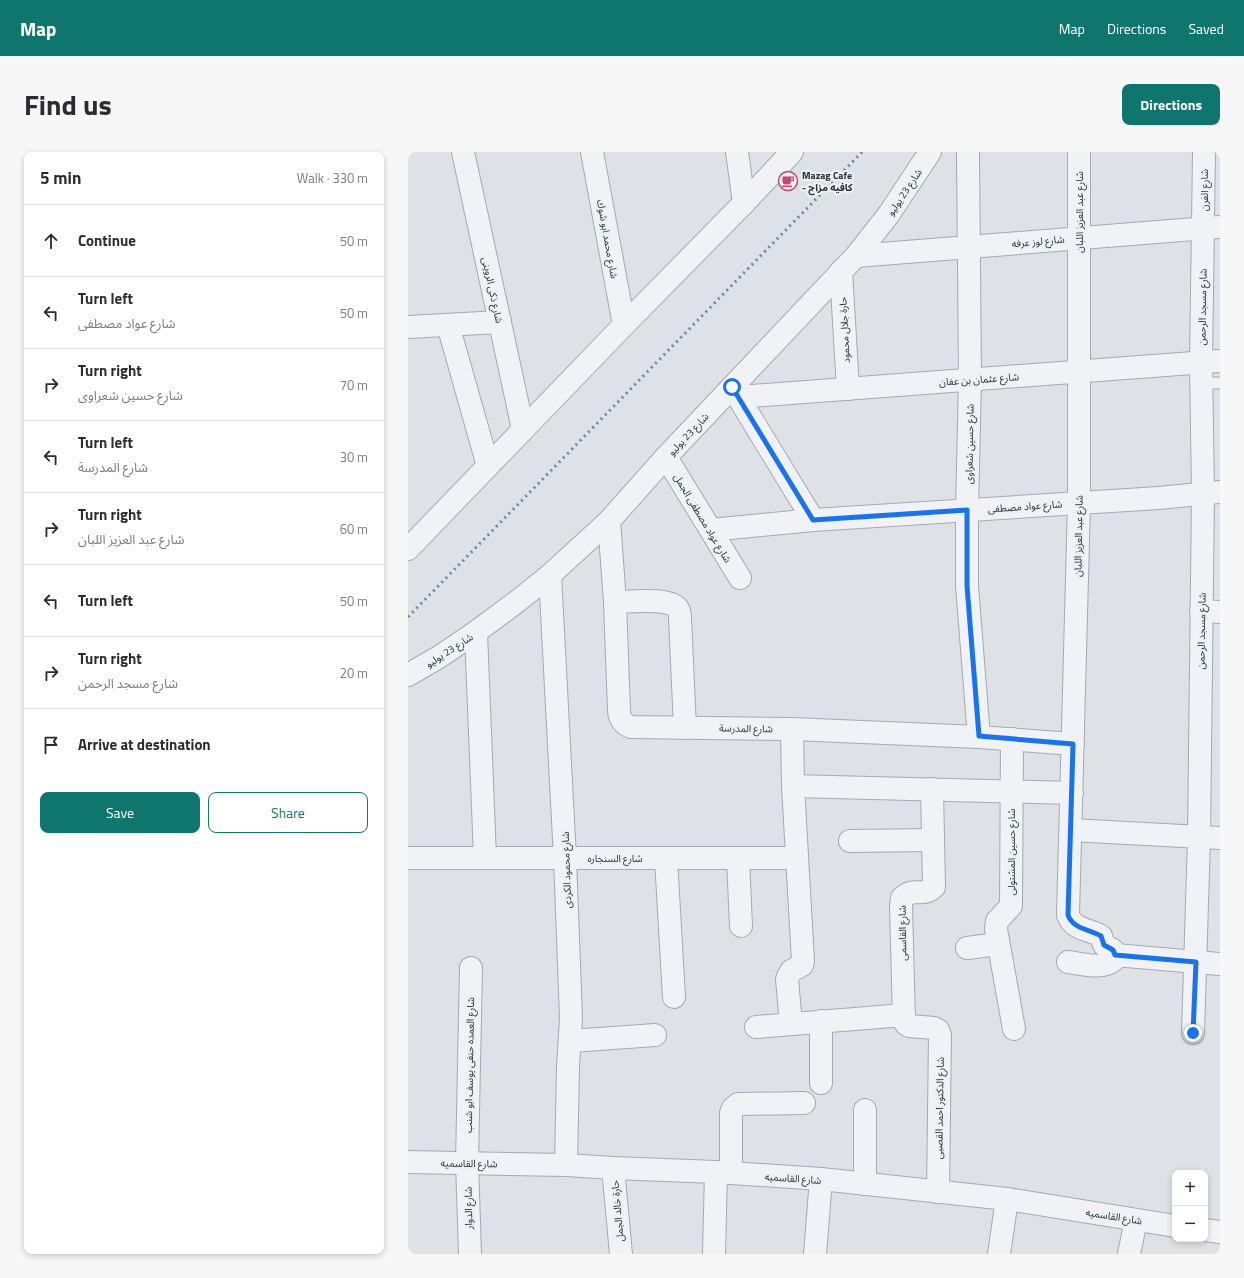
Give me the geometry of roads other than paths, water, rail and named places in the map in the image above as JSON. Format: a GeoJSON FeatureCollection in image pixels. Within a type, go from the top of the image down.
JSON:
{"type":"FeatureCollection","features":[{"type":"Feature","properties":{"kind":"street","name":"شارع ذكى الروينى"},"geometry":{"type":"LineString","coordinates":[[463,152],[524,429]]}},
{"type":"Feature","properties":{"kind":"street","name":"شارع محمد ابو شوك"},"geometry":{"type":"LineString","coordinates":[[592,152],[624,325]]}},
{"type":"Feature","properties":{"kind":"street"},"geometry":{"type":"LineString","coordinates":[[737,152],[744,202]]}},
{"type":"Feature","properties":{"kind":"street"},"geometry":{"type":"LineString","coordinates":[[408,549],[792,152]]}},
{"type":"Feature","properties":{"kind":"street","name":"شارع 23 يوليو"},"geometry":{"type":"LineString","coordinates":[[408,675],[476,632],[550,575],[609,521],[666,457],[735,392],[848,263],[889,214],[930,152]]}},
{"type":"Feature","properties":{"kind":"street","name":"شارع حسين شعراوى"},"geometry":{"type":"LineString","coordinates":[[968,152],[970,380],[967,586],[979,736]]}},
{"type":"Feature","properties":{"kind":"street","name":"شارع عبد العزيز اللبان"},"geometry":{"type":"LineString","coordinates":[[1079,152],[1079,503],[1068,915],[1070,920],[1078,927],[1101,936],[1104,945],[1113,950],[1115,955]]}},
{"type":"Feature","properties":{"kind":"street","name":"شارع الفرن"},"geometry":{"type":"LineString","coordinates":[[1204,152],[1212,228]]}},
{"type":"Feature","properties":{"kind":"street","name":"شارع لوز عرفه"},"geometry":{"type":"LineString","coordinates":[[848,263],[970,247],[1212,228]]}},
{"type":"Feature","properties":{"kind":"street","name":"شارع مسجد الرحمن"},"geometry":{"type":"LineString","coordinates":[[1193,1033],[1196,962],[1210,838],[1212,228]]}},
{"type":"Feature","properties":{"kind":"street","name":"حارة جلال محمود"},"geometry":{"type":"LineString","coordinates":[[848,263],[848,389]]}},
{"type":"Feature","properties":{"kind":"street"},"geometry":{"type":"LineString","coordinates":[[408,328],[500,322]]}},
{"type":"Feature","properties":{"kind":"street"},"geometry":{"type":"LineString","coordinates":[[448,325],[488,466]]}},
{"type":"Feature","properties":{"kind":"street","name":"شارع عثمان بن عفان"},"geometry":{"type":"LineString","coordinates":[[735,392],[848,389],[1079,371],[1211,372]]}},
{"type":"Feature","properties":{"kind":"street"},"geometry":{"type":"LineString","coordinates":[[735,392],[813,520]]}},
{"type":"Feature","properties":{"kind":"street","name":"شارع عواد مصطفى الجمل"},"geometry":{"type":"LineString","coordinates":[[666,457],[740,578]]}},
{"type":"Feature","properties":{"kind":"street","name":"شارع عواد مصطفى"},"geometry":{"type":"LineString","coordinates":[[711,530],[813,520],[1211,493]]}},
{"type":"Feature","properties":{"kind":"street","name":"شارع المدرسة"},"geometry":{"type":"LineString","coordinates":[[609,521],[615,602],[619,711],[620,718],[625,724],[631,727],[792,729],[979,736],[1073,744]]}},
{"type":"Feature","properties":{"kind":"street","name":"شارع محمود الكردى"},"geometry":{"type":"LineString","coordinates":[[550,575],[566,858],[571,1018],[571,1041],[568,1067],[566,1165]]}},
{"type":"Feature","properties":{"kind":"street"},"geometry":{"type":"LineString","coordinates":[[615,602],[664,601],[673,603],[678,609],[680,618],[685,728]]}},
{"type":"Feature","properties":{"kind":"street"},"geometry":{"type":"LineString","coordinates":[[476,632],[485,858]]}},
{"type":"Feature","properties":{"kind":"street"},"geometry":{"type":"LineString","coordinates":[[791,1024],[787,979],[791,971],[802,965],[803,961],[793,786],[792,729]]}},
{"type":"Feature","properties":{"kind":"street","name":"شارع حسين المشتولى"},"geometry":{"type":"LineString","coordinates":[[1012,739],[1011,906],[997,921],[996,929],[1014,1029]]}},
{"type":"Feature","properties":{"kind":"street"},"geometry":{"type":"LineString","coordinates":[[793,786],[1072,793]]}},
{"type":"Feature","properties":{"kind":"street","name":"شارع القاسمى"},"geometry":{"type":"LineString","coordinates":[[904,1015],[901,906],[902,898],[907,894],[913,892],[927,892],[934,887],[932,789]]}},
{"type":"Feature","properties":{"kind":"street"},"geometry":{"type":"LineString","coordinates":[[1071,830],[1210,838]]}},
{"type":"Feature","properties":{"kind":"street"},"geometry":{"type":"LineString","coordinates":[[850,841],[933,840]]}},
{"type":"Feature","properties":{"kind":"street","name":"شارع السنجاره"},"geometry":{"type":"LineString","coordinates":[[408,858],[797,858]]}},
{"type":"Feature","properties":{"kind":"street"},"geometry":{"type":"LineString","coordinates":[[666,858],[674,997]]}},
{"type":"Feature","properties":{"kind":"street"},"geometry":{"type":"LineString","coordinates":[[738,858],[741,926]]}},
{"type":"Feature","properties":{"kind":"street"},"geometry":{"type":"LineString","coordinates":[[967,948],[998,944]]}},
{"type":"Feature","properties":{"kind":"street"},"geometry":{"type":"LineString","coordinates":[[1068,962],[1099,966],[1105,965],[1114,960],[1115,955],[1220,964]]}},
{"type":"Feature","properties":{"kind":"street","name":"شارع العمده حنفى يوسف ابو شنب"},"geometry":{"type":"LineString","coordinates":[[467,1162],[471,968]]}},
{"type":"Feature","properties":{"kind":"street"},"geometry":{"type":"LineString","coordinates":[[756,1027],[904,1015]]}},
{"type":"Feature","properties":{"kind":"street","name":"شارع الدكتور احمد القصبى"},"geometry":{"type":"LineString","coordinates":[[904,1015],[906,1024],[909,1026],[934,1028],[938,1030],[940,1035],[938,1192]]}},
{"type":"Feature","properties":{"kind":"street"},"geometry":{"type":"LineString","coordinates":[[821,1021],[821,1083]]}},
{"type":"Feature","properties":{"kind":"street"},"geometry":{"type":"LineString","coordinates":[[571,1041],[655,1035]]}},
{"type":"Feature","properties":{"kind":"street"},"geometry":{"type":"LineString","coordinates":[[714,1254],[731,1113],[733,1108],[738,1104],[804,1103]]}},
{"type":"Feature","properties":{"kind":"street"},"geometry":{"type":"LineString","coordinates":[[865,1110],[865,1184]]}},
{"type":"Feature","properties":{"kind":"street","name":"شارع القاسميه"},"geometry":{"type":"LineString","coordinates":[[408,1162],[566,1165],[724,1172],[821,1180],[1007,1199],[1172,1226]]}},
{"type":"Feature","properties":{"kind":"street","name":"شارع الدوار"},"geometry":{"type":"LineString","coordinates":[[467,1162],[470,1254]]}},
{"type":"Feature","properties":{"kind":"street","name":"حارة خالد الجمل"},"geometry":{"type":"LineString","coordinates":[[614,1168],[621,1254]]}},
{"type":"Feature","properties":{"kind":"street"},"geometry":{"type":"LineString","coordinates":[[815,1254],[821,1180]]}},
{"type":"Feature","properties":{"kind":"street"},"geometry":{"type":"LineString","coordinates":[[999,1254],[1007,1199]]}},
{"type":"Feature","properties":{"kind":"street"},"geometry":{"type":"LineString","coordinates":[[1129,1254],[1136,1220]]}},
{"type":"Feature","properties":{"kind":"street"},"geometry":{"type":"LineString","coordinates":[[1208,1230],[1220,1232]]}},
{"type":"Feature","properties":{"kind":"railway"},"geometry":{"type":"LineString","coordinates":[[408,617],[862,152]]}},
{"type":"Feature","properties":{"kind":"place","name":"Mazag Cafe - كافيه مزاج"},"geometry":{"type":"Point","coordinates":[788,181]}}]}
